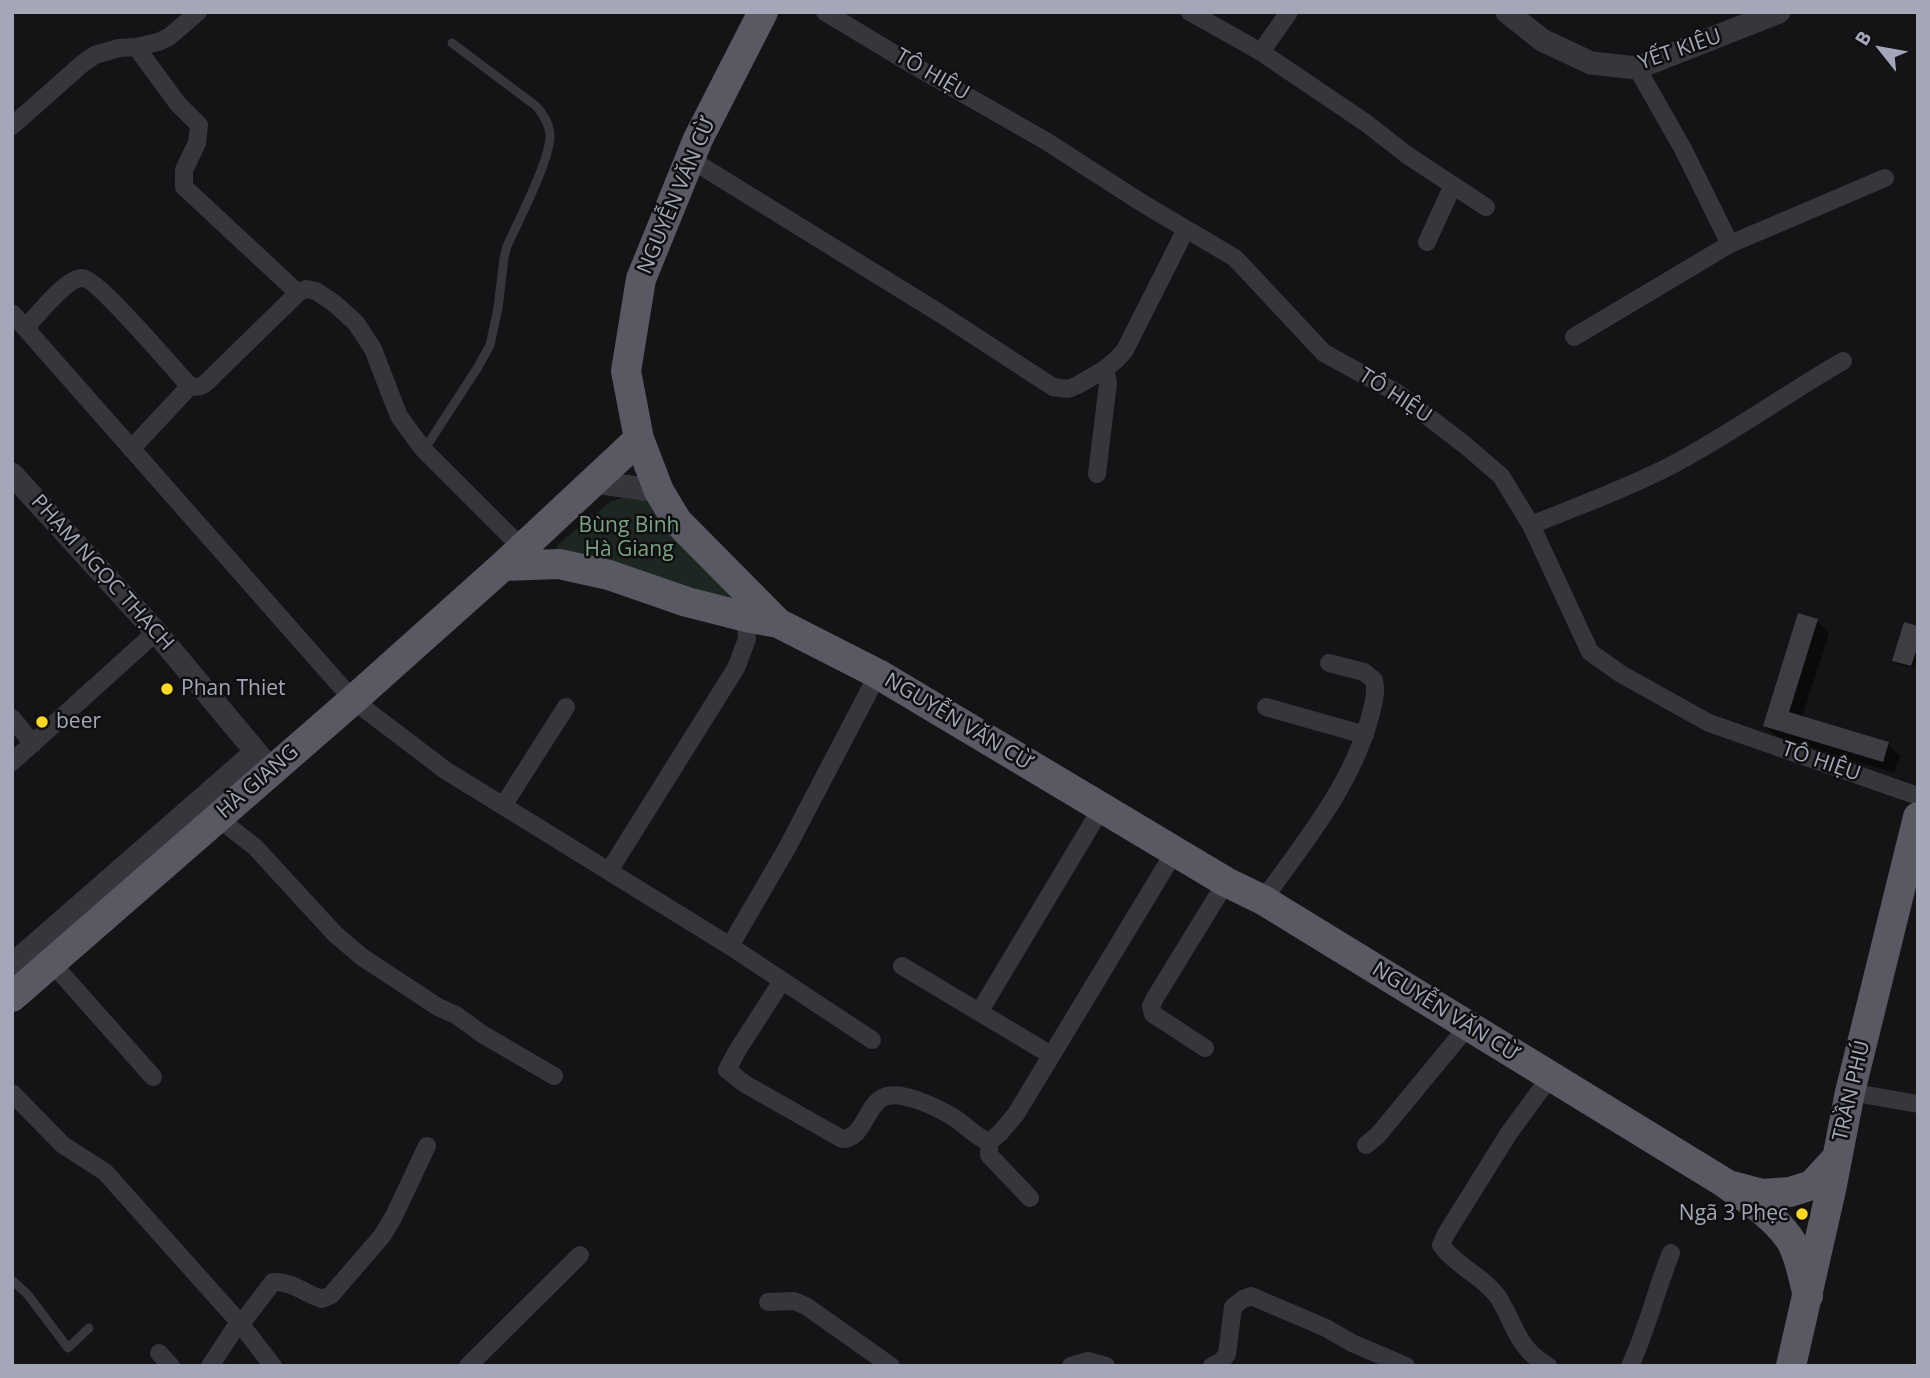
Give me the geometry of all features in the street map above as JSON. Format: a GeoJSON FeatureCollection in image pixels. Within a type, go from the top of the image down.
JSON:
{"type":"FeatureCollection","features":[{"type":"Feature","properties":{"kind":"highway","name":"NGUYỄN VĂN CỪ"},"geometry":{"type":"LineString","coordinates":[[763,12],[698,139],[641,279],[626,371],[639,439],[659,491],[677,521],[778,623],[878,674],[1226,882],[1263,900],[1726,1184],[1772,1219],[1790,1239],[1808,1296]]}},
{"type":"Feature","properties":{"kind":"highway","name":"HÀ GIANG"},"geometry":{"type":"LineString","coordinates":[[12,997],[218,818],[264,761],[353,700],[513,557],[639,439]]}},
{"type":"Feature","properties":{"kind":"highway"},"geometry":{"type":"LineString","coordinates":[[513,557],[609,575],[687,601],[778,623]]}},
{"type":"Feature","properties":{"kind":"highway","name":"TRẦN PHÚ"},"geometry":{"type":"LineString","coordinates":[[1791,1366],[1850,1092],[1918,817]]}},
{"type":"Feature","properties":{"kind":"highway","name":"NGUYỄN VĂN CỪ"},"geometry":{"type":"LineString","coordinates":[[1726,1184],[1762,1194],[1790,1192],[1812,1185],[1836,1159]]}},
{"type":"Feature","properties":{"kind":"street"},"geometry":{"type":"LineString","coordinates":[[12,126],[95,55],[158,42],[169,37],[198,12]]}},
{"type":"Feature","properties":{"kind":"street","name":"TÔ HIỆU"},"geometry":{"type":"LineString","coordinates":[[825,12],[1046,141],[1235,258],[1324,353],[1397,393],[1474,452],[1501,476],[1531,526],[1590,652],[1621,674],[1709,723],[1918,796]]}},
{"type":"Feature","properties":{"kind":"street"},"geometry":{"type":"LineString","coordinates":[[1190,12],[1261,52],[1486,207]]}},
{"type":"Feature","properties":{"kind":"street"},"geometry":{"type":"LineString","coordinates":[[1261,52],[1289,12]]}},
{"type":"Feature","properties":{"kind":"street","name":"YẾT KIÊU"},"geometry":{"type":"LineString","coordinates":[[1507,12],[1542,40],[1591,63],[1637,68],[1779,12]]}},
{"type":"Feature","properties":{"kind":"street"},"geometry":{"type":"LineString","coordinates":[[136,47],[178,104],[199,125],[197,143],[184,170],[184,187],[298,293]]}},
{"type":"Feature","properties":{"kind":"street"},"geometry":{"type":"LineString","coordinates":[[1637,68],[1683,149],[1730,244]]}},
{"type":"Feature","properties":{"kind":"street"},"geometry":{"type":"LineString","coordinates":[[690,159],[941,314],[1053,387],[1068,389],[1078,385],[1105,369],[1125,350],[1186,229]]}},
{"type":"Feature","properties":{"kind":"street"},"geometry":{"type":"LineString","coordinates":[[1574,337],[1730,244],[1885,177]]}},
{"type":"Feature","properties":{"kind":"street"},"geometry":{"type":"LineString","coordinates":[[1427,242],[1452,185]]}},
{"type":"Feature","properties":{"kind":"street"},"geometry":{"type":"LineString","coordinates":[[25,328],[68,284],[86,278],[123,313],[190,386],[198,388],[298,293],[306,289],[316,291],[356,323],[373,349],[399,416],[513,557]]}},
{"type":"Feature","properties":{"kind":"street"},"geometry":{"type":"LineString","coordinates":[[12,313],[353,700],[445,770],[730,946],[872,1040]]}},
{"type":"Feature","properties":{"kind":"street"},"geometry":{"type":"LineString","coordinates":[[1531,526],[1671,466],[1843,361]]}},
{"type":"Feature","properties":{"kind":"street"},"geometry":{"type":"LineString","coordinates":[[1097,474],[1108,383],[1105,369]]}},
{"type":"Feature","properties":{"kind":"street"},"geometry":{"type":"LineString","coordinates":[[131,449],[190,386]]}},
{"type":"Feature","properties":{"kind":"street","name":"PHẠM NGỌC THẠCH"},"geometry":{"type":"LineString","coordinates":[[12,474],[156,632],[264,761]]}},
{"type":"Feature","properties":{"kind":"street"},"geometry":{"type":"LineString","coordinates":[[594,482],[659,491]]}},
{"type":"Feature","properties":{"kind":"street"},"geometry":{"type":"LineString","coordinates":[[608,870],[736,668],[747,639],[746,617]]}},
{"type":"Feature","properties":{"kind":"street"},"geometry":{"type":"LineString","coordinates":[[12,762],[156,632]]}},
{"type":"Feature","properties":{"kind":"street"},"geometry":{"type":"LineString","coordinates":[[1263,900],[1326,811],[1354,762],[1365,735],[1375,698],[1374,680],[1364,672],[1329,663]]}},
{"type":"Feature","properties":{"kind":"street"},"geometry":{"type":"LineString","coordinates":[[730,946],[787,848],[878,674]]}},
{"type":"Feature","properties":{"kind":"street"},"geometry":{"type":"LineString","coordinates":[[503,806],[566,707]]}},
{"type":"Feature","properties":{"kind":"street"},"geometry":{"type":"LineString","coordinates":[[1266,707],[1365,735]]}},
{"type":"Feature","properties":{"kind":"street"},"geometry":{"type":"LineString","coordinates":[[12,718],[33,744]]}},
{"type":"Feature","properties":{"kind":"street","name":"HÀ GIANG"},"geometry":{"type":"LineString","coordinates":[[12,965],[264,761]]}},
{"type":"Feature","properties":{"kind":"street"},"geometry":{"type":"LineString","coordinates":[[979,1011],[1102,807]]}},
{"type":"Feature","properties":{"kind":"street"},"geometry":{"type":"LineString","coordinates":[[218,818],[255,847],[335,934],[362,957],[438,1007],[456,1015],[482,1034],[554,1076]]}},
{"type":"Feature","properties":{"kind":"street"},"geometry":{"type":"LineString","coordinates":[[989,1142],[1016,1114],[1175,851]]}},
{"type":"Feature","properties":{"kind":"street"},"geometry":{"type":"LineString","coordinates":[[1205,1048],[1153,1014],[1151,1006],[1226,882]]}},
{"type":"Feature","properties":{"kind":"street"},"geometry":{"type":"LineString","coordinates":[[52,963],[153,1077]]}},
{"type":"Feature","properties":{"kind":"street"},"geometry":{"type":"LineString","coordinates":[[902,966],[1051,1055]]}},
{"type":"Feature","properties":{"kind":"street"},"geometry":{"type":"LineString","coordinates":[[782,981],[727,1070],[745,1084],[842,1139],[849,1138],[862,1126],[873,1107],[883,1097],[895,1096],[909,1097],[953,1117],[989,1142]]}},
{"type":"Feature","properties":{"kind":"street"},"geometry":{"type":"LineString","coordinates":[[1366,1145],[1378,1135],[1468,1026]]}},
{"type":"Feature","properties":{"kind":"street"},"geometry":{"type":"LineString","coordinates":[[1548,1366],[1535,1358],[1521,1342],[1499,1297],[1441,1245],[1509,1133],[1550,1077]]}},
{"type":"Feature","properties":{"kind":"street"},"geometry":{"type":"LineString","coordinates":[[1850,1092],[1918,1104]]}},
{"type":"Feature","properties":{"kind":"street"},"geometry":{"type":"LineString","coordinates":[[12,1093],[63,1145],[105,1172],[240,1323],[273,1366]]}},
{"type":"Feature","properties":{"kind":"street"},"geometry":{"type":"LineString","coordinates":[[989,1142],[989,1156],[1030,1198]]}},
{"type":"Feature","properties":{"kind":"street"},"geometry":{"type":"LineString","coordinates":[[210,1366],[273,1282],[283,1281],[322,1299],[331,1295],[382,1236],[427,1146]]}},
{"type":"Feature","properties":{"kind":"street"},"geometry":{"type":"LineString","coordinates":[[1630,1366],[1671,1254]]}},
{"type":"Feature","properties":{"kind":"street"},"geometry":{"type":"LineString","coordinates":[[468,1366],[580,1255]]}},
{"type":"Feature","properties":{"kind":"street"},"geometry":{"type":"LineString","coordinates":[[1212,1366],[1221,1362],[1227,1353],[1233,1307],[1251,1296],[1406,1366]]}},
{"type":"Feature","properties":{"kind":"street"},"geometry":{"type":"LineString","coordinates":[[768,1303],[794,1301],[806,1306],[891,1366]]}},
{"type":"Feature","properties":{"kind":"street"},"geometry":{"type":"LineString","coordinates":[[1070,1366],[1088,1361],[1106,1366]]}},
{"type":"Feature","properties":{"kind":"lane"},"geometry":{"type":"LineString","coordinates":[[424,450],[490,345],[507,246],[544,162],[550,137],[549,125],[536,106],[452,43]]}},
{"type":"Feature","properties":{"kind":"lane"},"geometry":{"type":"LineString","coordinates":[[12,1280],[68,1348],[89,1328]]}},
{"type":"Feature","properties":{"kind":"green space","name":"Bùng Binh Hà Giang"},"geometry":{"type":"Polygon","coordinates":[[[628,496],[645,497],[738,600],[739,607],[557,551],[557,546],[562,541],[610,502],[628,496]]]}},
{"type":"Feature","properties":{"kind":"building"},"geometry":{"type":"Polygon","coordinates":[[[1798,613],[1818,619],[1789,712],[1889,742],[1883,762],[1763,726],[1798,613]]]}},
{"type":"Feature","properties":{"kind":"building"},"geometry":{"type":"Polygon","coordinates":[[[1904,622],[1918,626],[1918,646],[1911,666],[1892,661],[1904,622]]]}},
{"type":"Feature","properties":{"kind":"place","name":"Phan Thiet"},"geometry":{"type":"Point","coordinates":[167,689]}},
{"type":"Feature","properties":{"kind":"place","name":"beer"},"geometry":{"type":"Point","coordinates":[42,722]}},
{"type":"Feature","properties":{"kind":"place","name":"Ngã 3 Phẹc"},"geometry":{"type":"Point","coordinates":[1802,1214]}}]}
